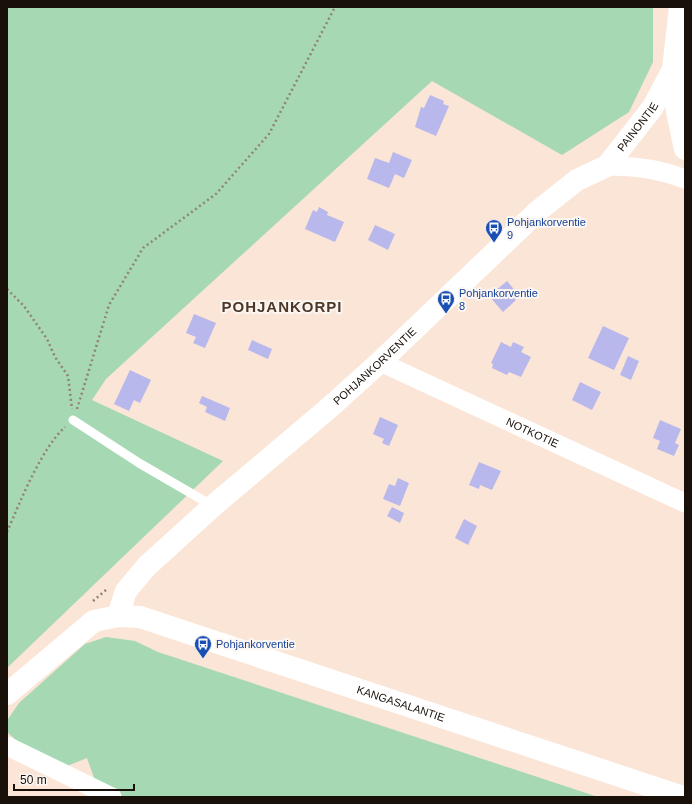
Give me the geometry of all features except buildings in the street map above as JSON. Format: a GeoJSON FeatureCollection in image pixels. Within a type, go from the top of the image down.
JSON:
{"type":"FeatureCollection","features":[{"type":"Feature","properties":{"kind":"street","name":"PAINONTIE"},"geometry":{"type":"LineString","coordinates":[[607,166],[653,107],[673,69],[680,7]]}},
{"type":"Feature","properties":{"kind":"street"},"geometry":{"type":"LineString","coordinates":[[673,69],[677,112],[685,149]]}},
{"type":"Feature","properties":{"kind":"street","name":"PAINONTIE"},"geometry":{"type":"LineString","coordinates":[[607,166],[640,166],[668,172],[685,179]]}},
{"type":"Feature","properties":{"kind":"street","name":"POHJANKORVENTIE"},"geometry":{"type":"LineString","coordinates":[[118,616],[126,591],[148,566],[213,506],[329,408],[380,362],[538,211],[577,180],[607,166]]}},
{"type":"Feature","properties":{"kind":"street","name":"NOTKOTIE"},"geometry":{"type":"LineString","coordinates":[[380,362],[685,504]]}},
{"type":"Feature","properties":{"kind":"street"},"geometry":{"type":"LineString","coordinates":[[7,694],[94,621],[118,616]]}},
{"type":"Feature","properties":{"kind":"street","name":"KANGASALANTIE"},"geometry":{"type":"LineString","coordinates":[[118,616],[140,617],[171,626],[288,667],[683,797]]}},
{"type":"Feature","properties":{"kind":"street"},"geometry":{"type":"LineString","coordinates":[[7,746],[112,797]]}},
{"type":"Feature","properties":{"kind":"lane"},"geometry":{"type":"LineString","coordinates":[[73,420],[139,463],[213,506]]}},
{"type":"Feature","properties":{"kind":"path"},"geometry":{"type":"LineString","coordinates":[[73,420],[109,305],[142,248],[216,194],[269,134],[336,7]]}},
{"type":"Feature","properties":{"kind":"path"},"geometry":{"type":"LineString","coordinates":[[7,289],[24,306],[47,339],[55,357],[68,376],[73,420]]}},
{"type":"Feature","properties":{"kind":"path"},"geometry":{"type":"LineString","coordinates":[[7,532],[41,459],[58,433]]}},
{"type":"Feature","properties":{"kind":"green space"},"geometry":{"type":"Polygon","coordinates":[[[7,7],[653,7],[653,62],[629,112],[562,155],[432,81],[106,379],[92,400],[223,461],[7,668],[7,7]]]}},
{"type":"Feature","properties":{"kind":"green space"},"geometry":{"type":"Polygon","coordinates":[[[106,637],[135,641],[158,652],[598,797],[101,797],[87,758],[67,766],[17,741],[7,732],[8,719],[19,703],[85,644],[106,637]]]}},
{"type":"Feature","properties":{"kind":"place","name":"Pohjankorventie 9"},"geometry":{"type":"Point","coordinates":[494,243]}},
{"type":"Feature","properties":{"kind":"place","name":"Pohjankorventie 8"},"geometry":{"type":"Point","coordinates":[446,314]}},
{"type":"Feature","properties":{"kind":"place","name":"Pohjankorventie"},"geometry":{"type":"Point","coordinates":[203,659]}},
{"type":"Feature","properties":{"kind":"district","name":"POHJANKORPI"},"geometry":{"type":"Point","coordinates":[282,306]}}]}
